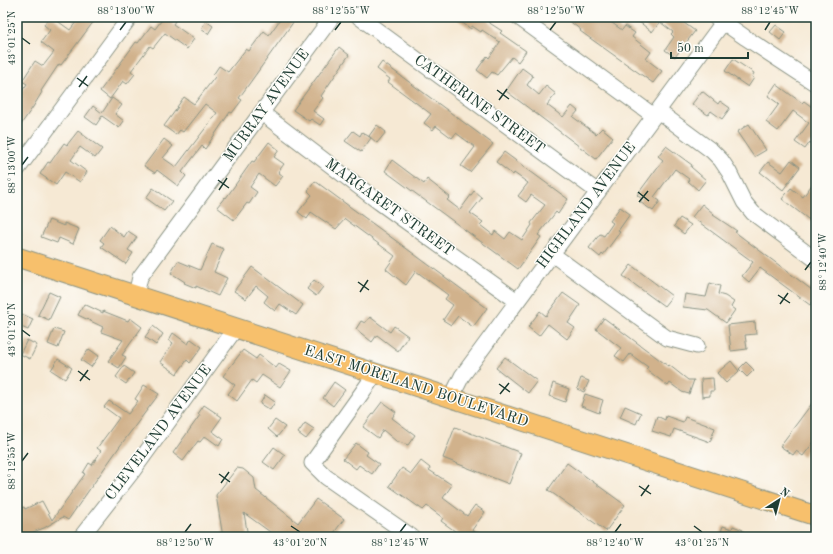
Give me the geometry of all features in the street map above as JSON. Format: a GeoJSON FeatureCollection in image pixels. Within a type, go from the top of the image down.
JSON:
{"type":"FeatureCollection","features":[{"type":"Feature","properties":{"kind":"main road","name":"EAST MORELAND BOULEVARD"},"geometry":{"type":"LineString","coordinates":[[17,257],[816,516]]}},
{"type":"Feature","properties":{"kind":"street"},"geometry":{"type":"LineString","coordinates":[[17,170],[130,17]]}},
{"type":"Feature","properties":{"kind":"street","name":"MURRAY AVENUE"},"geometry":{"type":"LineString","coordinates":[[136,295],[140,277],[332,17]]}},
{"type":"Feature","properties":{"kind":"street","name":"CATHERINE STREET"},"geometry":{"type":"LineString","coordinates":[[359,17],[598,192]]}},
{"type":"Feature","properties":{"kind":"street"},"geometry":{"type":"LineString","coordinates":[[518,17],[712,151],[721,160],[729,172],[744,202],[753,213],[816,260]]}},
{"type":"Feature","properties":{"kind":"street"},"geometry":{"type":"LineString","coordinates":[[722,19],[816,84]]}},
{"type":"Feature","properties":{"kind":"street","name":"HIGHLAND AVENUE"},"geometry":{"type":"LineString","coordinates":[[452,398],[462,376],[656,113],[722,19]]}},
{"type":"Feature","properties":{"kind":"street","name":"MARGARET STREET"},"geometry":{"type":"LineString","coordinates":[[262,113],[373,197],[517,301]]}},
{"type":"Feature","properties":{"kind":"street"},"geometry":{"type":"LineString","coordinates":[[552,254],[667,338],[697,346]]}},
{"type":"Feature","properties":{"kind":"street","name":"CLEVELAND AVENUE"},"geometry":{"type":"LineString","coordinates":[[81,537],[132,472],[236,328]]}},
{"type":"Feature","properties":{"kind":"street"},"geometry":{"type":"LineString","coordinates":[[376,373],[312,463],[326,477],[412,537]]}},
{"type":"Feature","properties":{"kind":"building"},"geometry":{"type":"Polygon","coordinates":[[[49,17],[52,17],[70,30],[80,17],[97,17],[61,65],[59,64],[17,130],[17,98],[27,84],[22,81],[35,61],[43,66],[54,52],[41,42],[50,30],[44,25],[49,17]]]}},
{"type":"Feature","properties":{"kind":"building"},"geometry":{"type":"Polygon","coordinates":[[[164,17],[169,17],[175,21],[173,24],[194,39],[187,49],[165,33],[153,48],[150,46],[131,71],[135,74],[127,84],[123,81],[110,99],[100,91],[136,42],[138,43],[151,26],[155,29],[164,17]]]}},
{"type":"Feature","properties":{"kind":"building"},"geometry":{"type":"Polygon","coordinates":[[[282,17],[289,17],[294,21],[239,98],[242,100],[232,113],[230,112],[205,149],[202,146],[182,172],[186,176],[178,186],[157,170],[155,173],[144,166],[164,139],[173,146],[163,158],[176,167],[217,113],[205,104],[183,132],[180,130],[176,135],[164,126],[184,97],[194,104],[215,77],[213,75],[219,66],[228,72],[246,49],[249,51],[264,31],[269,35],[282,17]]]}},
{"type":"Feature","properties":{"kind":"building"},"geometry":{"type":"Polygon","coordinates":[[[454,17],[484,17],[489,21],[488,22],[502,31],[500,33],[526,51],[518,62],[512,57],[497,75],[492,72],[487,78],[477,70],[487,56],[489,58],[500,42],[482,30],[481,32],[472,26],[471,29],[454,17]]]}},
{"type":"Feature","properties":{"kind":"building"},"geometry":{"type":"Polygon","coordinates":[[[564,17],[593,17],[601,23],[605,18],[622,30],[625,26],[635,33],[632,37],[651,52],[646,59],[662,71],[653,83],[580,31],[581,30],[564,17]]]}},
{"type":"Feature","properties":{"kind":"building"},"geometry":{"type":"Polygon","coordinates":[[[633,17],[676,17],[695,31],[675,57],[665,50],[674,37],[671,34],[673,32],[660,22],[652,32],[633,17]]]}},
{"type":"Feature","properties":{"kind":"building"},"geometry":{"type":"Polygon","coordinates":[[[206,21],[213,26],[208,34],[201,29],[206,21]]]}},
{"type":"Feature","properties":{"kind":"building"},"geometry":{"type":"Polygon","coordinates":[[[776,25],[786,32],[780,40],[770,32],[776,25]]]}},
{"type":"Feature","properties":{"kind":"building"},"geometry":{"type":"Polygon","coordinates":[[[339,47],[349,55],[321,96],[323,98],[313,111],[324,119],[320,125],[311,119],[309,121],[293,110],[339,47]]]}},
{"type":"Feature","properties":{"kind":"building"},"geometry":{"type":"Polygon","coordinates":[[[733,59],[754,73],[752,77],[754,78],[748,87],[725,71],[733,59]]]}},
{"type":"Feature","properties":{"kind":"building"},"geometry":{"type":"Polygon","coordinates":[[[382,62],[493,144],[470,172],[461,166],[475,147],[456,133],[452,138],[436,126],[433,130],[424,123],[431,114],[388,82],[390,79],[377,69],[382,62]]]}},
{"type":"Feature","properties":{"kind":"building"},"geometry":{"type":"Polygon","coordinates":[[[522,68],[533,76],[527,85],[539,95],[546,86],[556,94],[547,105],[563,117],[572,106],[578,111],[573,117],[596,134],[602,128],[613,137],[596,159],[506,91],[522,68]]]}},
{"type":"Feature","properties":{"kind":"building"},"geometry":{"type":"Polygon","coordinates":[[[776,84],[802,103],[804,101],[816,110],[816,147],[810,142],[805,149],[795,142],[809,123],[793,111],[778,131],[766,122],[779,104],[768,96],[776,84]]]}},
{"type":"Feature","properties":{"kind":"building"},"geometry":{"type":"Polygon","coordinates":[[[702,91],[718,104],[720,101],[730,108],[722,119],[711,111],[708,115],[692,104],[702,91]]]}},
{"type":"Feature","properties":{"kind":"building"},"geometry":{"type":"Polygon","coordinates":[[[112,98],[122,105],[115,114],[124,121],[119,128],[102,116],[96,125],[85,117],[93,106],[102,113],[112,98]]]}},
{"type":"Feature","properties":{"kind":"building"},"geometry":{"type":"Polygon","coordinates":[[[749,124],[766,150],[754,157],[737,132],[749,124]]]}},
{"type":"Feature","properties":{"kind":"building"},"geometry":{"type":"Polygon","coordinates":[[[377,125],[386,132],[377,143],[369,136],[377,125]]]}},
{"type":"Feature","properties":{"kind":"building"},"geometry":{"type":"Polygon","coordinates":[[[78,131],[102,149],[95,158],[80,147],[71,160],[87,172],[80,182],[65,172],[56,185],[40,174],[64,143],[67,145],[78,131]]]}},
{"type":"Feature","properties":{"kind":"building"},"geometry":{"type":"Polygon","coordinates":[[[353,131],[360,136],[362,132],[371,138],[361,152],[345,141],[353,131]]]}},
{"type":"Feature","properties":{"kind":"building"},"geometry":{"type":"Polygon","coordinates":[[[269,142],[279,150],[274,157],[284,164],[278,172],[283,176],[275,186],[259,174],[250,187],[257,192],[249,204],[247,203],[234,220],[217,207],[225,197],[226,198],[252,161],[254,162],[269,142]]]}},
{"type":"Feature","properties":{"kind":"building"},"geometry":{"type":"Polygon","coordinates":[[[666,146],[692,165],[691,167],[706,180],[698,190],[688,181],[689,179],[675,169],[654,197],[660,201],[653,211],[640,202],[642,199],[637,195],[663,160],[658,156],[666,146]]]}},
{"type":"Feature","properties":{"kind":"building"},"geometry":{"type":"Polygon","coordinates":[[[504,152],[568,199],[558,214],[556,212],[538,235],[541,237],[518,269],[385,171],[392,160],[424,184],[427,179],[450,197],[447,200],[460,210],[474,191],[482,198],[470,213],[483,222],[480,225],[493,235],[495,231],[505,239],[510,232],[522,240],[532,225],[531,223],[545,205],[531,195],[526,202],[518,196],[528,183],[514,173],[513,175],[496,162],[504,152]]]}},
{"type":"Feature","properties":{"kind":"building"},"geometry":{"type":"Polygon","coordinates":[[[791,160],[800,167],[783,190],[760,172],[768,162],[782,172],[791,160]]]}},
{"type":"Feature","properties":{"kind":"building"},"geometry":{"type":"Polygon","coordinates":[[[816,179],[816,225],[782,199],[791,188],[803,197],[816,179]]]}},
{"type":"Feature","properties":{"kind":"building"},"geometry":{"type":"Polygon","coordinates":[[[315,181],[487,308],[473,327],[458,316],[451,325],[443,320],[453,305],[445,299],[448,295],[416,271],[406,285],[386,269],[395,256],[345,219],[336,229],[311,212],[307,219],[298,212],[312,195],[308,191],[315,181]]]}},
{"type":"Feature","properties":{"kind":"building"},"geometry":{"type":"Polygon","coordinates":[[[153,188],[172,201],[164,211],[146,198],[153,188]]]}},
{"type":"Feature","properties":{"kind":"building"},"geometry":{"type":"Polygon","coordinates":[[[702,204],[714,214],[713,215],[737,231],[735,232],[816,293],[816,297],[810,305],[760,268],[749,282],[742,276],[753,262],[692,217],[702,204]]]}},
{"type":"Feature","properties":{"kind":"building"},"geometry":{"type":"Polygon","coordinates":[[[620,207],[630,214],[618,231],[620,232],[600,257],[589,248],[600,234],[604,236],[613,223],[610,221],[620,207]]]}},
{"type":"Feature","properties":{"kind":"building"},"geometry":{"type":"Polygon","coordinates":[[[680,218],[691,225],[684,234],[674,226],[680,218]]]}},
{"type":"Feature","properties":{"kind":"building"},"geometry":{"type":"Polygon","coordinates":[[[49,220],[64,226],[64,223],[79,229],[73,244],[59,238],[57,243],[41,237],[49,220]]]}},
{"type":"Feature","properties":{"kind":"building"},"geometry":{"type":"Polygon","coordinates":[[[110,226],[124,237],[128,231],[137,237],[128,250],[133,253],[126,264],[101,247],[104,243],[100,240],[110,226]]]}},
{"type":"Feature","properties":{"kind":"building"},"geometry":{"type":"Polygon","coordinates":[[[212,244],[224,249],[214,272],[227,278],[218,296],[196,286],[196,288],[184,283],[185,282],[171,273],[178,261],[200,270],[212,244]]]}},
{"type":"Feature","properties":{"kind":"building"},"geometry":{"type":"Polygon","coordinates":[[[631,265],[672,296],[664,306],[623,276],[631,265]]]}},
{"type":"Feature","properties":{"kind":"building"},"geometry":{"type":"Polygon","coordinates":[[[252,267],[303,305],[296,315],[280,304],[275,311],[264,302],[268,296],[256,286],[246,299],[234,291],[252,267]]]}},
{"type":"Feature","properties":{"kind":"building"},"geometry":{"type":"Polygon","coordinates":[[[314,280],[323,287],[316,296],[307,289],[314,280]]]}},
{"type":"Feature","properties":{"kind":"building"},"geometry":{"type":"Polygon","coordinates":[[[710,283],[720,286],[718,294],[725,296],[734,302],[731,307],[735,310],[726,323],[708,310],[683,307],[685,294],[706,297],[710,283]]]}},
{"type":"Feature","properties":{"kind":"building"},"geometry":{"type":"Polygon","coordinates":[[[49,292],[60,297],[49,320],[38,315],[49,292]]]}},
{"type":"Feature","properties":{"kind":"building"},"geometry":{"type":"Polygon","coordinates":[[[563,293],[580,305],[568,323],[575,328],[567,339],[548,324],[539,336],[528,327],[540,311],[546,316],[563,293]]]}},
{"type":"Feature","properties":{"kind":"building"},"geometry":{"type":"Polygon","coordinates":[[[84,304],[103,313],[103,311],[128,321],[130,318],[142,327],[122,355],[126,357],[119,368],[108,361],[123,340],[101,332],[103,327],[78,315],[84,304]]]}},
{"type":"Feature","properties":{"kind":"building"},"geometry":{"type":"Polygon","coordinates":[[[17,312],[33,319],[28,330],[17,325],[17,312]]]}},
{"type":"Feature","properties":{"kind":"building"},"geometry":{"type":"Polygon","coordinates":[[[370,317],[390,332],[394,326],[408,336],[398,351],[377,335],[372,342],[356,329],[361,321],[365,323],[370,317]]]}},
{"type":"Feature","properties":{"kind":"building"},"geometry":{"type":"Polygon","coordinates":[[[604,318],[688,380],[694,380],[689,394],[682,392],[670,383],[668,386],[646,369],[648,367],[630,354],[624,362],[615,356],[621,348],[596,329],[604,318]]]}},
{"type":"Feature","properties":{"kind":"building"},"geometry":{"type":"Polygon","coordinates":[[[755,322],[756,334],[745,335],[747,349],[731,351],[728,325],[755,322]]]}},
{"type":"Feature","properties":{"kind":"building"},"geometry":{"type":"Polygon","coordinates":[[[153,326],[163,334],[156,345],[145,337],[153,326]]]}},
{"type":"Feature","properties":{"kind":"building"},"geometry":{"type":"Polygon","coordinates":[[[54,329],[64,332],[58,348],[48,344],[54,329]]]}},
{"type":"Feature","properties":{"kind":"building"},"geometry":{"type":"Polygon","coordinates":[[[173,333],[188,344],[191,339],[202,347],[190,363],[187,360],[177,374],[160,362],[173,343],[169,340],[173,333]]]}},
{"type":"Feature","properties":{"kind":"building"},"geometry":{"type":"Polygon","coordinates":[[[27,340],[37,345],[30,359],[20,354],[27,340]]]}},
{"type":"Feature","properties":{"kind":"building"},"geometry":{"type":"Polygon","coordinates":[[[89,349],[99,356],[91,367],[81,360],[89,349]]]}},
{"type":"Feature","properties":{"kind":"building"},"geometry":{"type":"Polygon","coordinates":[[[243,350],[256,359],[259,355],[276,368],[279,364],[291,371],[280,387],[262,375],[256,383],[252,380],[237,401],[228,394],[235,385],[223,376],[243,350]]]}},
{"type":"Feature","properties":{"kind":"building"},"geometry":{"type":"Polygon","coordinates":[[[505,357],[537,381],[528,393],[496,368],[505,357]]]}},
{"type":"Feature","properties":{"kind":"building"},"geometry":{"type":"Polygon","coordinates":[[[58,359],[72,368],[65,379],[51,370],[58,359]]]}},
{"type":"Feature","properties":{"kind":"building"},"geometry":{"type":"Polygon","coordinates":[[[731,361],[739,371],[726,383],[717,373],[731,361]]]}},
{"type":"Feature","properties":{"kind":"building"},"geometry":{"type":"Polygon","coordinates":[[[746,362],[754,370],[747,377],[739,369],[746,362]]]}},
{"type":"Feature","properties":{"kind":"building"},"geometry":{"type":"Polygon","coordinates":[[[124,366],[134,373],[126,384],[116,377],[124,366]]]}},
{"type":"Feature","properties":{"kind":"building"},"geometry":{"type":"Polygon","coordinates":[[[581,378],[589,381],[584,392],[577,389],[581,378]]]}},
{"type":"Feature","properties":{"kind":"building"},"geometry":{"type":"Polygon","coordinates":[[[713,378],[714,391],[710,391],[710,396],[702,397],[701,379],[713,378]]]}},
{"type":"Feature","properties":{"kind":"building"},"geometry":{"type":"Polygon","coordinates":[[[334,382],[345,390],[333,406],[323,398],[334,382]]]}},
{"type":"Feature","properties":{"kind":"building"},"geometry":{"type":"Polygon","coordinates":[[[553,383],[569,389],[565,402],[549,396],[553,383]]]}},
{"type":"Feature","properties":{"kind":"building"},"geometry":{"type":"Polygon","coordinates":[[[144,385],[159,394],[68,520],[63,517],[44,528],[17,537],[17,510],[24,507],[25,509],[42,501],[52,520],[85,474],[83,473],[89,463],[92,465],[101,451],[97,448],[119,418],[104,407],[109,401],[128,414],[138,401],[135,399],[144,385]]]}},
{"type":"Feature","properties":{"kind":"building"},"geometry":{"type":"Polygon","coordinates":[[[585,394],[603,400],[599,413],[581,406],[585,394]]]}},
{"type":"Feature","properties":{"kind":"building"},"geometry":{"type":"Polygon","coordinates":[[[265,395],[275,402],[270,410],[260,404],[265,395]]]}},
{"type":"Feature","properties":{"kind":"building"},"geometry":{"type":"Polygon","coordinates":[[[816,398],[816,439],[803,456],[796,451],[793,455],[780,446],[816,398]]]}},
{"type":"Feature","properties":{"kind":"building"},"geometry":{"type":"Polygon","coordinates":[[[382,402],[396,412],[392,418],[415,435],[408,445],[396,441],[383,430],[378,438],[363,427],[382,402]]]}},
{"type":"Feature","properties":{"kind":"building"},"geometry":{"type":"Polygon","coordinates":[[[204,405],[222,417],[212,431],[223,439],[219,446],[205,436],[200,442],[198,441],[183,461],[173,453],[200,415],[198,414],[204,405]]]}},
{"type":"Feature","properties":{"kind":"building"},"geometry":{"type":"Polygon","coordinates":[[[625,406],[641,413],[636,424],[620,417],[625,406]]]}},
{"type":"Feature","properties":{"kind":"building"},"geometry":{"type":"Polygon","coordinates":[[[657,416],[665,420],[666,416],[683,422],[685,417],[715,428],[710,442],[674,429],[671,437],[652,431],[657,416]]]}},
{"type":"Feature","properties":{"kind":"building"},"geometry":{"type":"Polygon","coordinates":[[[275,420],[285,427],[277,437],[268,429],[275,420]]]}},
{"type":"Feature","properties":{"kind":"building"},"geometry":{"type":"Polygon","coordinates":[[[305,423],[314,429],[306,439],[298,433],[305,423]]]}},
{"type":"Feature","properties":{"kind":"building"},"geometry":{"type":"Polygon","coordinates":[[[455,427],[521,453],[509,484],[443,458],[455,427]]]}},
{"type":"Feature","properties":{"kind":"building"},"geometry":{"type":"Polygon","coordinates":[[[356,443],[368,452],[366,455],[379,464],[372,474],[359,465],[356,469],[343,459],[356,443]]]}},
{"type":"Feature","properties":{"kind":"building"},"geometry":{"type":"Polygon","coordinates":[[[274,447],[285,455],[274,470],[263,462],[274,447]]]}},
{"type":"Feature","properties":{"kind":"building"},"geometry":{"type":"Polygon","coordinates":[[[421,461],[430,468],[429,470],[452,485],[443,498],[467,516],[475,505],[485,512],[472,530],[482,537],[456,537],[459,534],[441,521],[443,518],[427,506],[423,510],[389,486],[402,468],[411,474],[421,461]]]}},
{"type":"Feature","properties":{"kind":"building"},"geometry":{"type":"Polygon","coordinates":[[[567,463],[625,505],[606,531],[548,490],[567,463]]]}},
{"type":"Feature","properties":{"kind":"building"},"geometry":{"type":"Polygon","coordinates":[[[237,468],[243,469],[254,478],[256,490],[298,523],[316,499],[344,519],[331,537],[277,537],[244,513],[248,537],[223,537],[216,495],[237,468]]]}},
{"type":"Feature","properties":{"kind":"building"},"geometry":{"type":"Polygon","coordinates":[[[723,526],[732,529],[733,526],[743,530],[742,533],[751,537],[719,537],[723,526]]]}}]}
